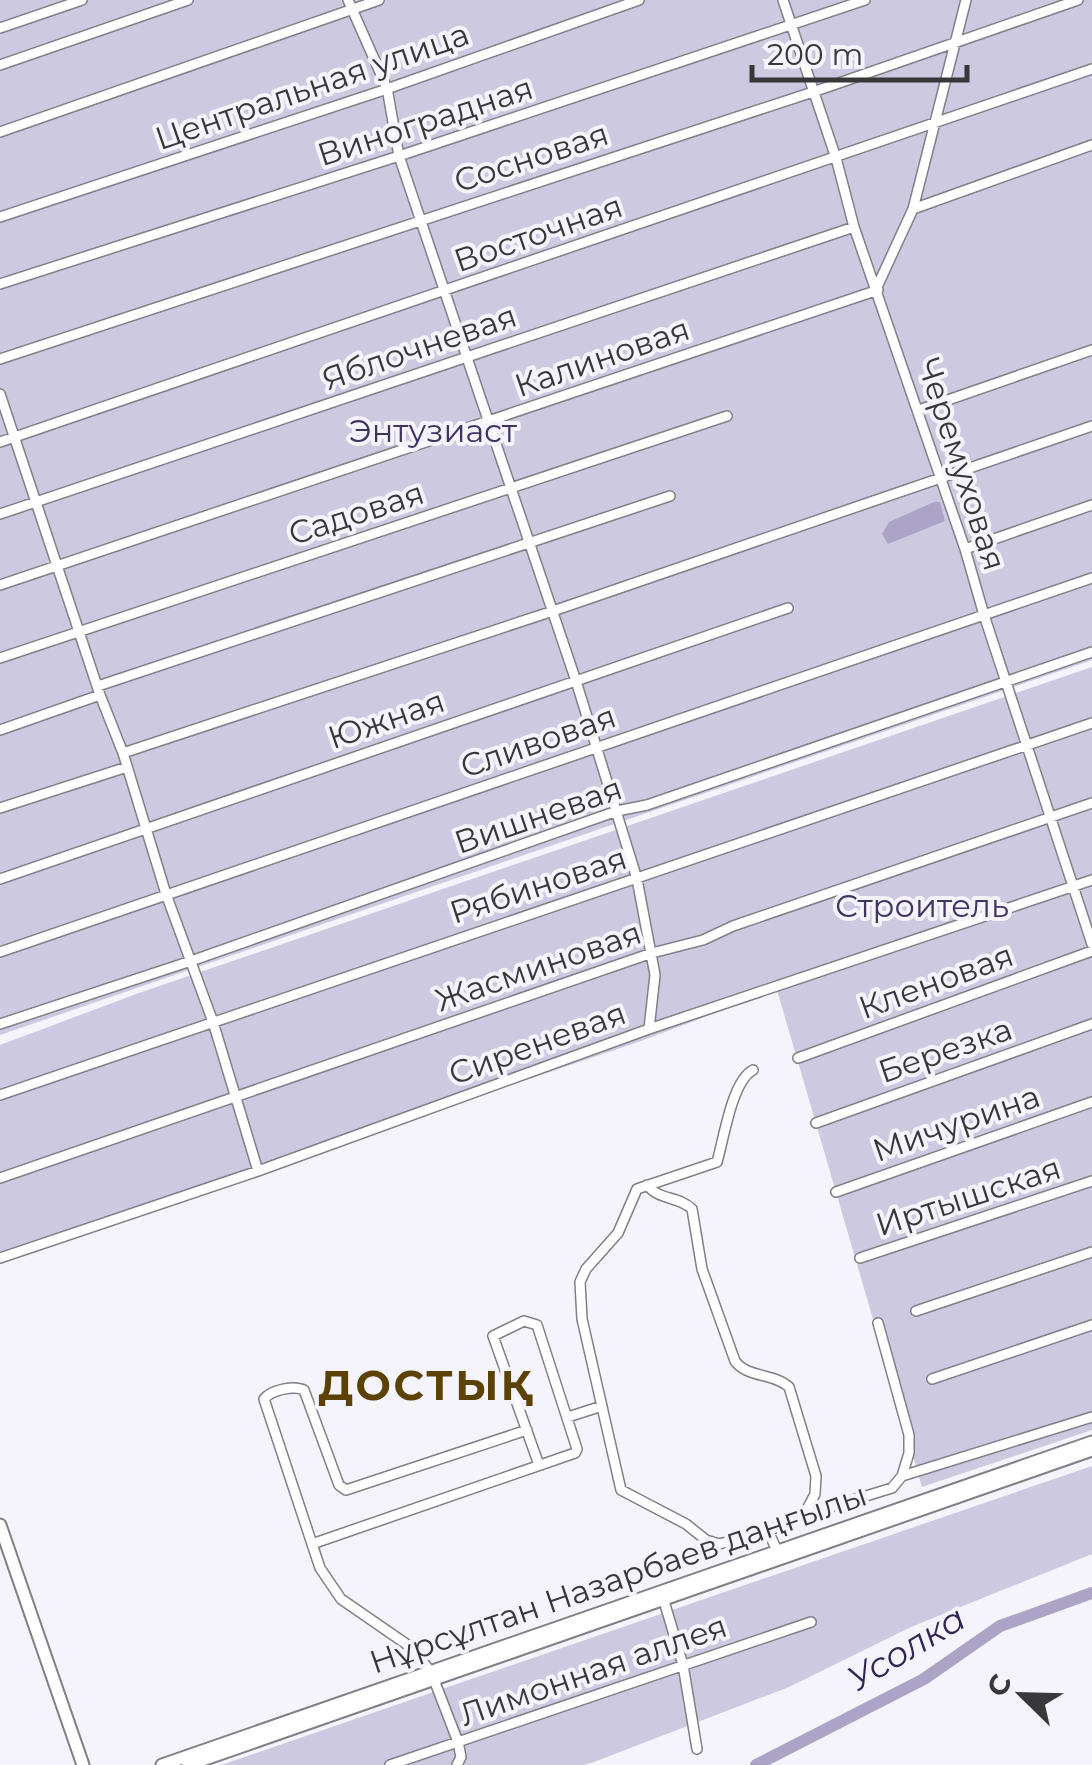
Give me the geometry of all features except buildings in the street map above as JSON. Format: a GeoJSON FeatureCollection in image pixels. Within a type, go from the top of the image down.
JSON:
{"type":"FeatureCollection","features":[{"type":"Feature","properties":{"kind":"main road","name":"Нұрсұлтан Назарбаев даңғылы"},"geometry":{"type":"LineString","coordinates":[[162,1765],[664,1601],[1092,1442]]}},
{"type":"Feature","properties":{"kind":"main road","name":"Нұрсұлтан Назарбаев даңғылы"},"geometry":{"type":"LineString","coordinates":[[188,1765],[433,1676],[1092,1450]]}},
{"type":"Feature","properties":{"kind":"main road"},"geometry":{"type":"LineString","coordinates":[[1,1529],[78,1764]]}},
{"type":"Feature","properties":{"kind":"street"},"geometry":{"type":"LineString","coordinates":[[0,28],[82,0]]}},
{"type":"Feature","properties":{"kind":"street"},"geometry":{"type":"LineString","coordinates":[[0,66],[188,0]]}},
{"type":"Feature","properties":{"kind":"street"},"geometry":{"type":"LineString","coordinates":[[0,132],[350,5],[379,0]]}},
{"type":"Feature","properties":{"kind":"street","name":"Центральная улица"},"geometry":{"type":"LineString","coordinates":[[0,217],[639,0]]}},
{"type":"Feature","properties":{"kind":"street","name":"Черемуховая"},"geometry":{"type":"LineString","coordinates":[[783,0],[836,158],[854,228],[965,549],[1092,948]]}},
{"type":"Feature","properties":{"kind":"street","name":"Виноградная"},"geometry":{"type":"LineString","coordinates":[[0,284],[865,0]]}},
{"type":"Feature","properties":{"kind":"street"},"geometry":{"type":"LineString","coordinates":[[878,289],[913,209],[966,0]]}},
{"type":"Feature","properties":{"kind":"street","name":"Сосновая"},"geometry":{"type":"LineString","coordinates":[[0,359],[813,92],[1078,0]]}},
{"type":"Feature","properties":{"kind":"street"},"geometry":{"type":"LineString","coordinates":[[350,5],[387,88],[398,156],[598,746],[637,878],[655,975],[649,1029]]}},
{"type":"Feature","properties":{"kind":"street","name":"Восточная"},"geometry":{"type":"LineString","coordinates":[[0,442],[1092,69]]}},
{"type":"Feature","properties":{"kind":"street"},"geometry":{"type":"LineString","coordinates":[[913,209],[1092,145]]}},
{"type":"Feature","properties":{"kind":"street","name":"Яблочневая"},"geometry":{"type":"LineString","coordinates":[[0,514],[854,228]]}},
{"type":"Feature","properties":{"kind":"street","name":"Калиновая"},"geometry":{"type":"LineString","coordinates":[[0,585],[878,289]]}},
{"type":"Feature","properties":{"kind":"street"},"geometry":{"type":"LineString","coordinates":[[918,410],[1092,350]]}},
{"type":"Feature","properties":{"kind":"street"},"geometry":{"type":"LineString","coordinates":[[0,394],[123,752],[166,894],[213,1022],[258,1171]]}},
{"type":"Feature","properties":{"kind":"street","name":"Садовая"},"geometry":{"type":"LineString","coordinates":[[0,658],[727,416]]}},
{"type":"Feature","properties":{"kind":"street"},"geometry":{"type":"LineString","coordinates":[[123,752],[553,611],[1092,426]]}},
{"type":"Feature","properties":{"kind":"street"},"geometry":{"type":"LineString","coordinates":[[0,730],[99,691],[670,496]]}},
{"type":"Feature","properties":{"kind":"street"},"geometry":{"type":"LineString","coordinates":[[965,549],[1092,505]]}},
{"type":"Feature","properties":{"kind":"street","name":"Сливовая"},"geometry":{"type":"LineString","coordinates":[[0,952],[1092,578]]}},
{"type":"Feature","properties":{"kind":"street","name":"Южная"},"geometry":{"type":"LineString","coordinates":[[0,879],[788,608]]}},
{"type":"Feature","properties":{"kind":"street","name":"Вишневая"},"geometry":{"type":"LineString","coordinates":[[0,1024],[1092,652]]}},
{"type":"Feature","properties":{"kind":"street","name":"Рябиновая"},"geometry":{"type":"LineString","coordinates":[[0,1095],[1092,723]]}},
{"type":"Feature","properties":{"kind":"street"},"geometry":{"type":"LineString","coordinates":[[0,808],[127,766]]}},
{"type":"Feature","properties":{"kind":"street","name":"Жасминовая"},"geometry":{"type":"LineString","coordinates":[[0,1178],[652,952],[703,940],[733,926],[1092,803]]}},
{"type":"Feature","properties":{"kind":"street","name":"Сиреневая"},"geometry":{"type":"LineString","coordinates":[[0,1258],[258,1171],[649,1029],[1092,880]]}},
{"type":"Feature","properties":{"kind":"street","name":"Кленовая"},"geometry":{"type":"LineString","coordinates":[[798,1058],[1092,948]]}},
{"type":"Feature","properties":{"kind":"street","name":"Березка"},"geometry":{"type":"LineString","coordinates":[[816,1123],[1092,1024]]}},
{"type":"Feature","properties":{"kind":"street"},"geometry":{"type":"LineString","coordinates":[[753,1070],[743,1076],[736,1091],[717,1162],[647,1185],[633,1194],[618,1233],[586,1269],[580,1282],[582,1320],[621,1490],[686,1524],[712,1543],[768,1531],[804,1515],[892,1488],[902,1476],[910,1453],[909,1435],[878,1323]]}},
{"type":"Feature","properties":{"kind":"street","name":"Мичурина"},"geometry":{"type":"LineString","coordinates":[[836,1192],[1092,1102]]}},
{"type":"Feature","properties":{"kind":"street","name":"Иртышская"},"geometry":{"type":"LineString","coordinates":[[860,1258],[1092,1181]]}},
{"type":"Feature","properties":{"kind":"street"},"geometry":{"type":"LineString","coordinates":[[647,1185],[657,1196],[687,1204],[692,1210],[702,1269],[734,1361],[740,1369],[779,1380],[789,1387],[816,1476],[815,1494],[804,1515]]}},
{"type":"Feature","properties":{"kind":"street"},"geometry":{"type":"LineString","coordinates":[[916,1311],[1092,1252]]}},
{"type":"Feature","properties":{"kind":"street"},"geometry":{"type":"LineString","coordinates":[[312,1544],[539,1466],[576,1451],[537,1325],[524,1321],[493,1336],[539,1466]]}},
{"type":"Feature","properties":{"kind":"street"},"geometry":{"type":"LineString","coordinates":[[932,1379],[1092,1325]]}},
{"type":"Feature","properties":{"kind":"street"},"geometry":{"type":"LineString","coordinates":[[457,1765],[461,1756],[458,1742],[433,1676],[412,1648],[341,1598],[320,1568],[266,1395],[296,1386],[304,1390],[339,1484],[346,1490],[526,1430]]}},
{"type":"Feature","properties":{"kind":"street"},"geometry":{"type":"LineString","coordinates":[[568,1416],[602,1406]]}},
{"type":"Feature","properties":{"kind":"street"},"geometry":{"type":"LineString","coordinates":[[902,1476],[1092,1418]]}},
{"type":"Feature","properties":{"kind":"street"},"geometry":{"type":"LineString","coordinates":[[768,1531],[780,1556]]}},
{"type":"Feature","properties":{"kind":"street"},"geometry":{"type":"LineString","coordinates":[[664,1601],[683,1665],[697,1749]]}},
{"type":"Feature","properties":{"kind":"street","name":"Лимонная аллея"},"geometry":{"type":"LineString","coordinates":[[390,1765],[811,1622]]}},
{"type":"Feature","properties":{"kind":"green space","name":"Энтузиаст"},"geometry":{"type":"Polygon","coordinates":[[[0,0],[1092,0],[1092,660],[0,1035],[0,0]]]}},
{"type":"Feature","properties":{"kind":"green space","name":"Строитель"},"geometry":{"type":"Polygon","coordinates":[[[1092,667],[1092,1430],[922,1487],[777,990],[638,1042],[0,1254],[0,1045],[139,993],[1092,667]]]}},
{"type":"Feature","properties":{"kind":"green space"},"geometry":{"type":"Polygon","coordinates":[[[1092,1466],[1092,1554],[911,1627],[789,1687],[594,1762],[221,1765],[1092,1466]]]}},
{"type":"Feature","properties":{"kind":"shaded area"},"geometry":{"type":"Polygon","coordinates":[[[940,502],[945,521],[888,544],[882,534],[889,522],[940,502]]]}},
{"type":"Feature","properties":{"kind":"waterway","name":"Усолка"},"geometry":{"type":"LineString","coordinates":[[756,1765],[924,1679],[1000,1626],[1092,1593]]}},
{"type":"Feature","properties":{"kind":"district","name":"ДОСТЫҚ"},"geometry":{"type":"Point","coordinates":[427,1385]}}]}
